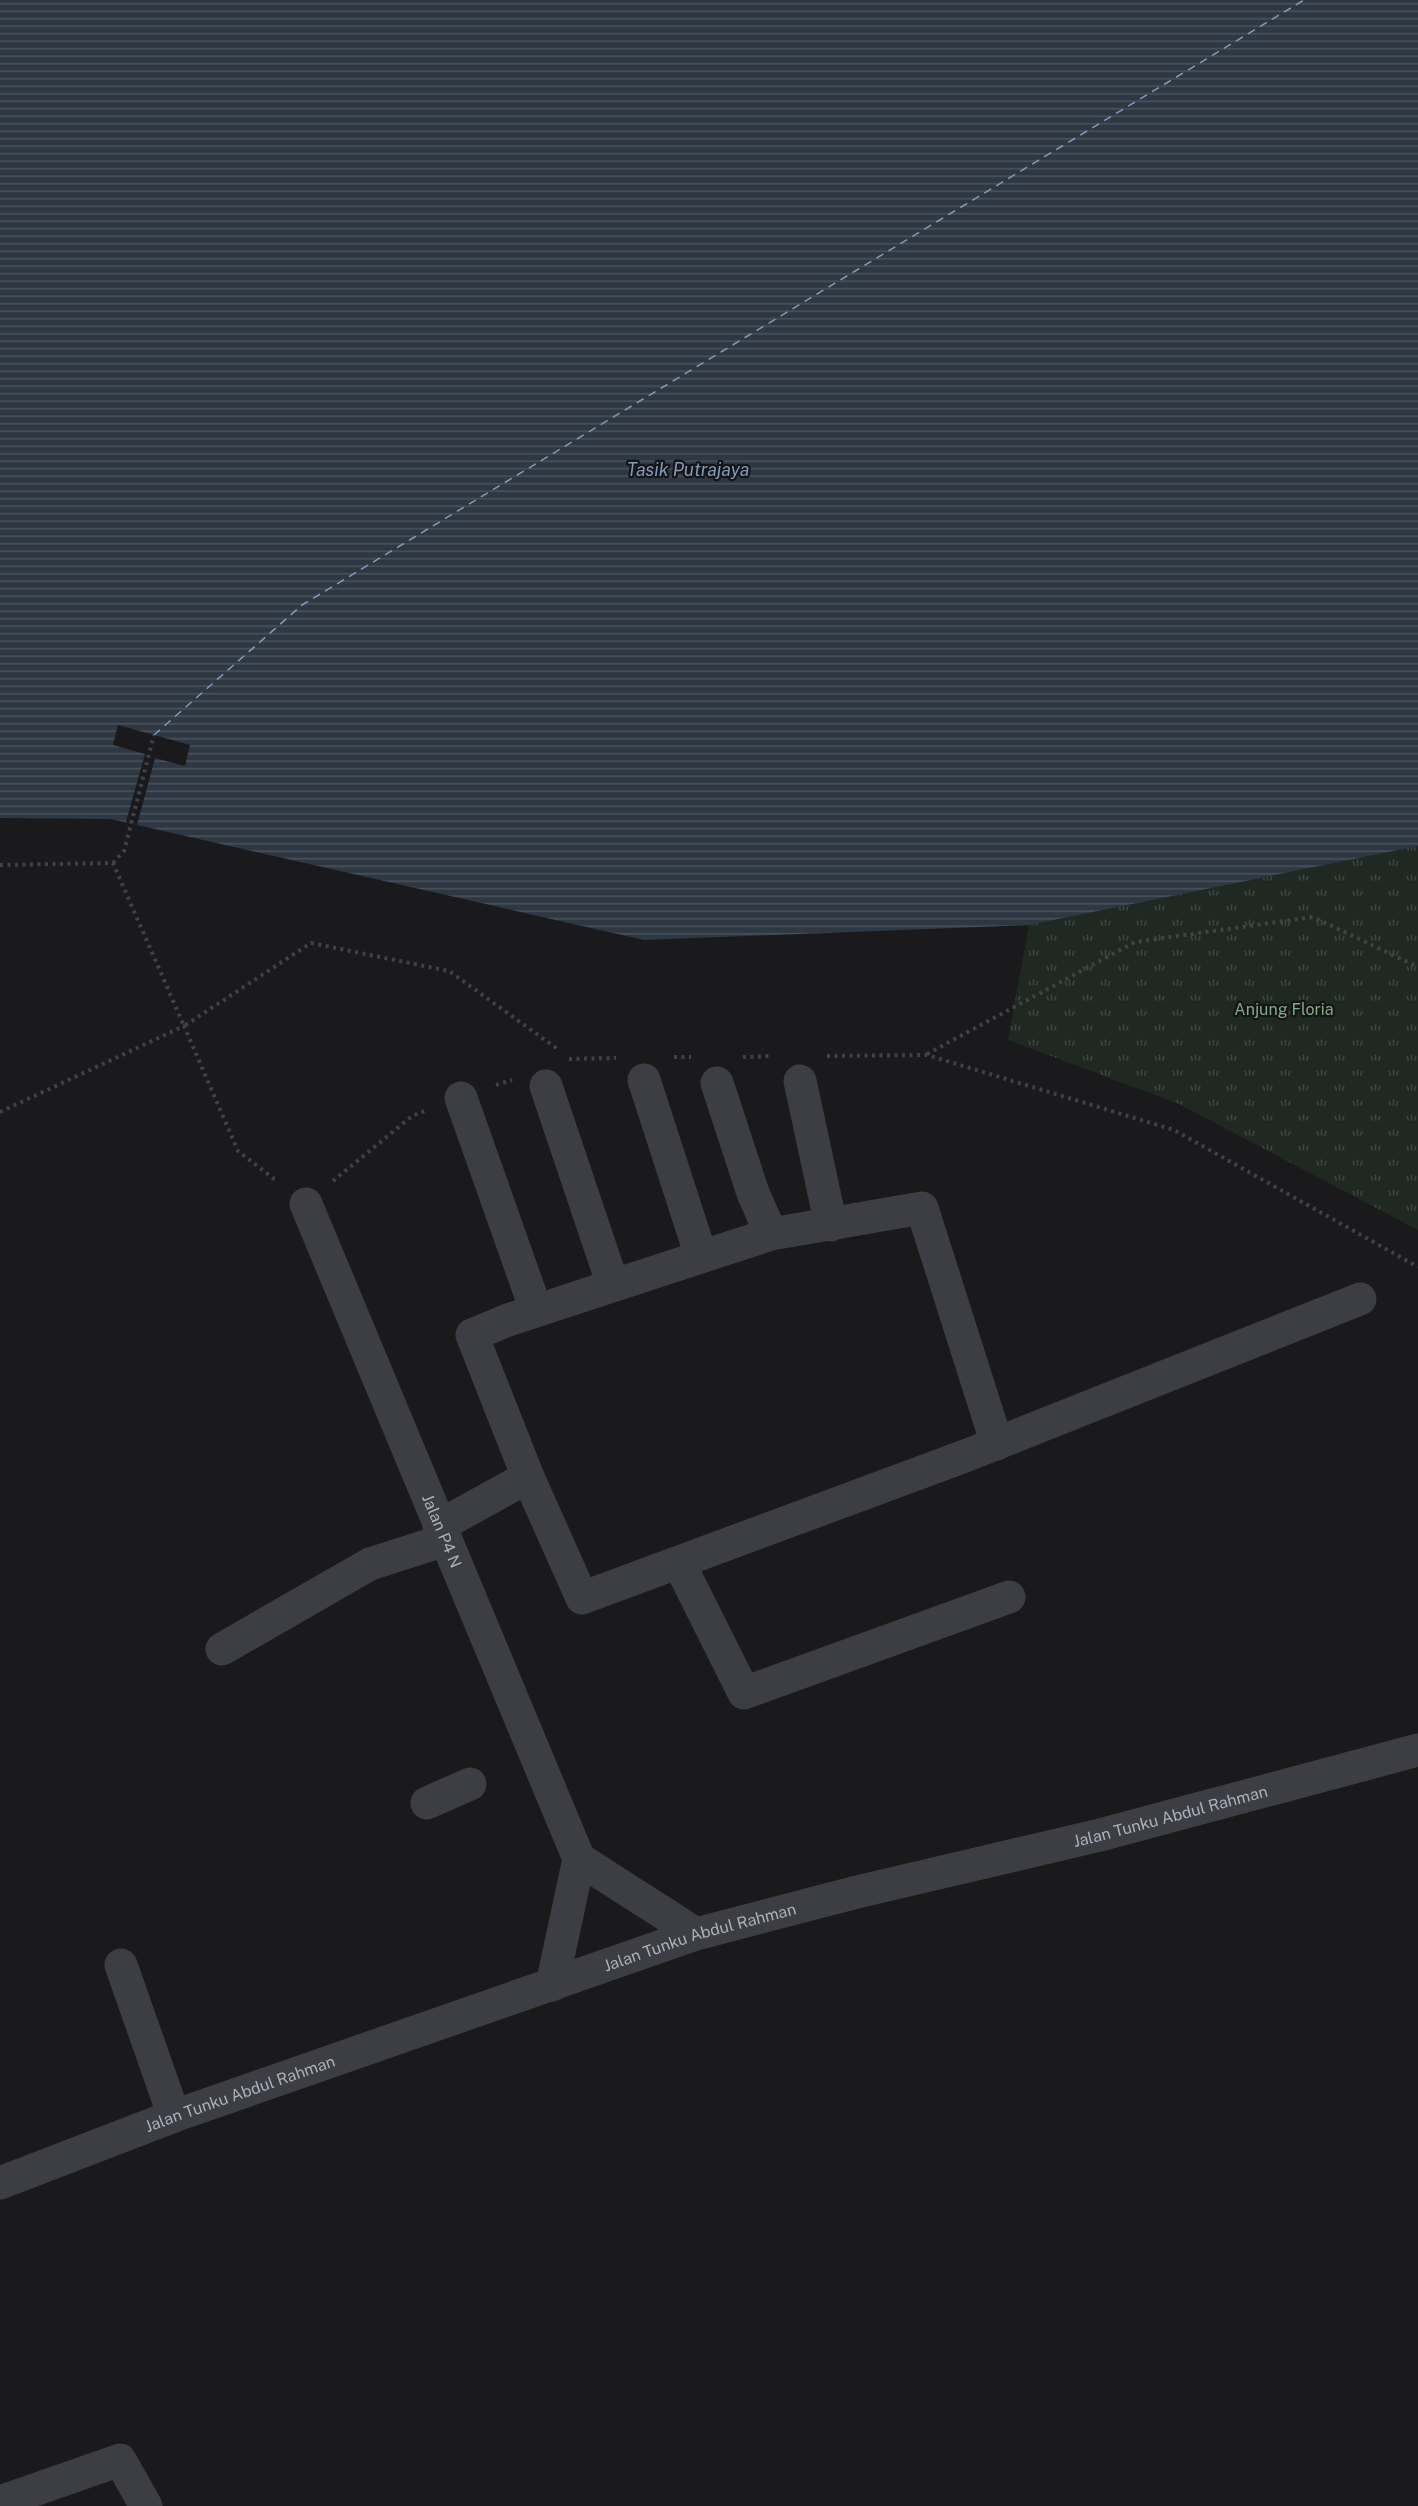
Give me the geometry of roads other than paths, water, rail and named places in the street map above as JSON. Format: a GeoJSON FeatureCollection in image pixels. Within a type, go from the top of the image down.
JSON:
{"type":"FeatureCollection","features":[{"type":"Feature","properties":{"kind":"street"},"geometry":{"type":"LineString","coordinates":[[644,1080],[701,1256]]}},
{"type":"Feature","properties":{"kind":"street"},"geometry":{"type":"LineString","coordinates":[[800,1081],[831,1225]]}},
{"type":"Feature","properties":{"kind":"street"},"geometry":{"type":"LineString","coordinates":[[717,1083],[753,1193],[771,1234]]}},
{"type":"Feature","properties":{"kind":"street"},"geometry":{"type":"LineString","coordinates":[[546,1086],[613,1285]]}},
{"type":"Feature","properties":{"kind":"street"},"geometry":{"type":"LineString","coordinates":[[460,1098],[536,1310]]}},
{"type":"Feature","properties":{"kind":"street","name":"Jalan P4 N"},"geometry":{"type":"LineString","coordinates":[[306,1204],[579,1859]]}},
{"type":"Feature","properties":{"kind":"street"},"geometry":{"type":"LineString","coordinates":[[997,1444],[921,1208],[771,1234],[536,1310],[472,1335],[528,1478],[582,1598],[997,1444],[1360,1299]]}},
{"type":"Feature","properties":{"kind":"street"},"geometry":{"type":"LineString","coordinates":[[222,1648],[370,1564],[442,1533],[528,1478]]}},
{"type":"Feature","properties":{"kind":"street"},"geometry":{"type":"LineString","coordinates":[[679,1563],[744,1693],[1009,1598]]}},
{"type":"Feature","properties":{"kind":"street","name":"Jalan Tunku Abdul Rahman"},"geometry":{"type":"LineString","coordinates":[[0,2183],[174,2116],[696,1934],[857,1892],[1101,1835],[1418,1750]]}},
{"type":"Feature","properties":{"kind":"street"},"geometry":{"type":"LineString","coordinates":[[427,1803],[470,1784]]}},
{"type":"Feature","properties":{"kind":"street"},"geometry":{"type":"LineString","coordinates":[[552,1985],[579,1859],[696,1934]]}},
{"type":"Feature","properties":{"kind":"street"},"geometry":{"type":"LineString","coordinates":[[121,1965],[174,2116]]}},
{"type":"Feature","properties":{"kind":"street"},"geometry":{"type":"LineString","coordinates":[[19,2500],[120,2460],[146,2506]]}},
{"type":"Feature","properties":{"kind":"water","name":"Tasik Putrajaya"},"geometry":{"type":"Polygon","coordinates":[[[0,0],[1418,0],[1418,846],[1029,925],[644,940],[111,819],[0,818],[0,0]]]}},
{"type":"Feature","properties":{"kind":"park label","name":"Anjung Floria"},"geometry":{"type":"Point","coordinates":[1284,1009]}}]}
